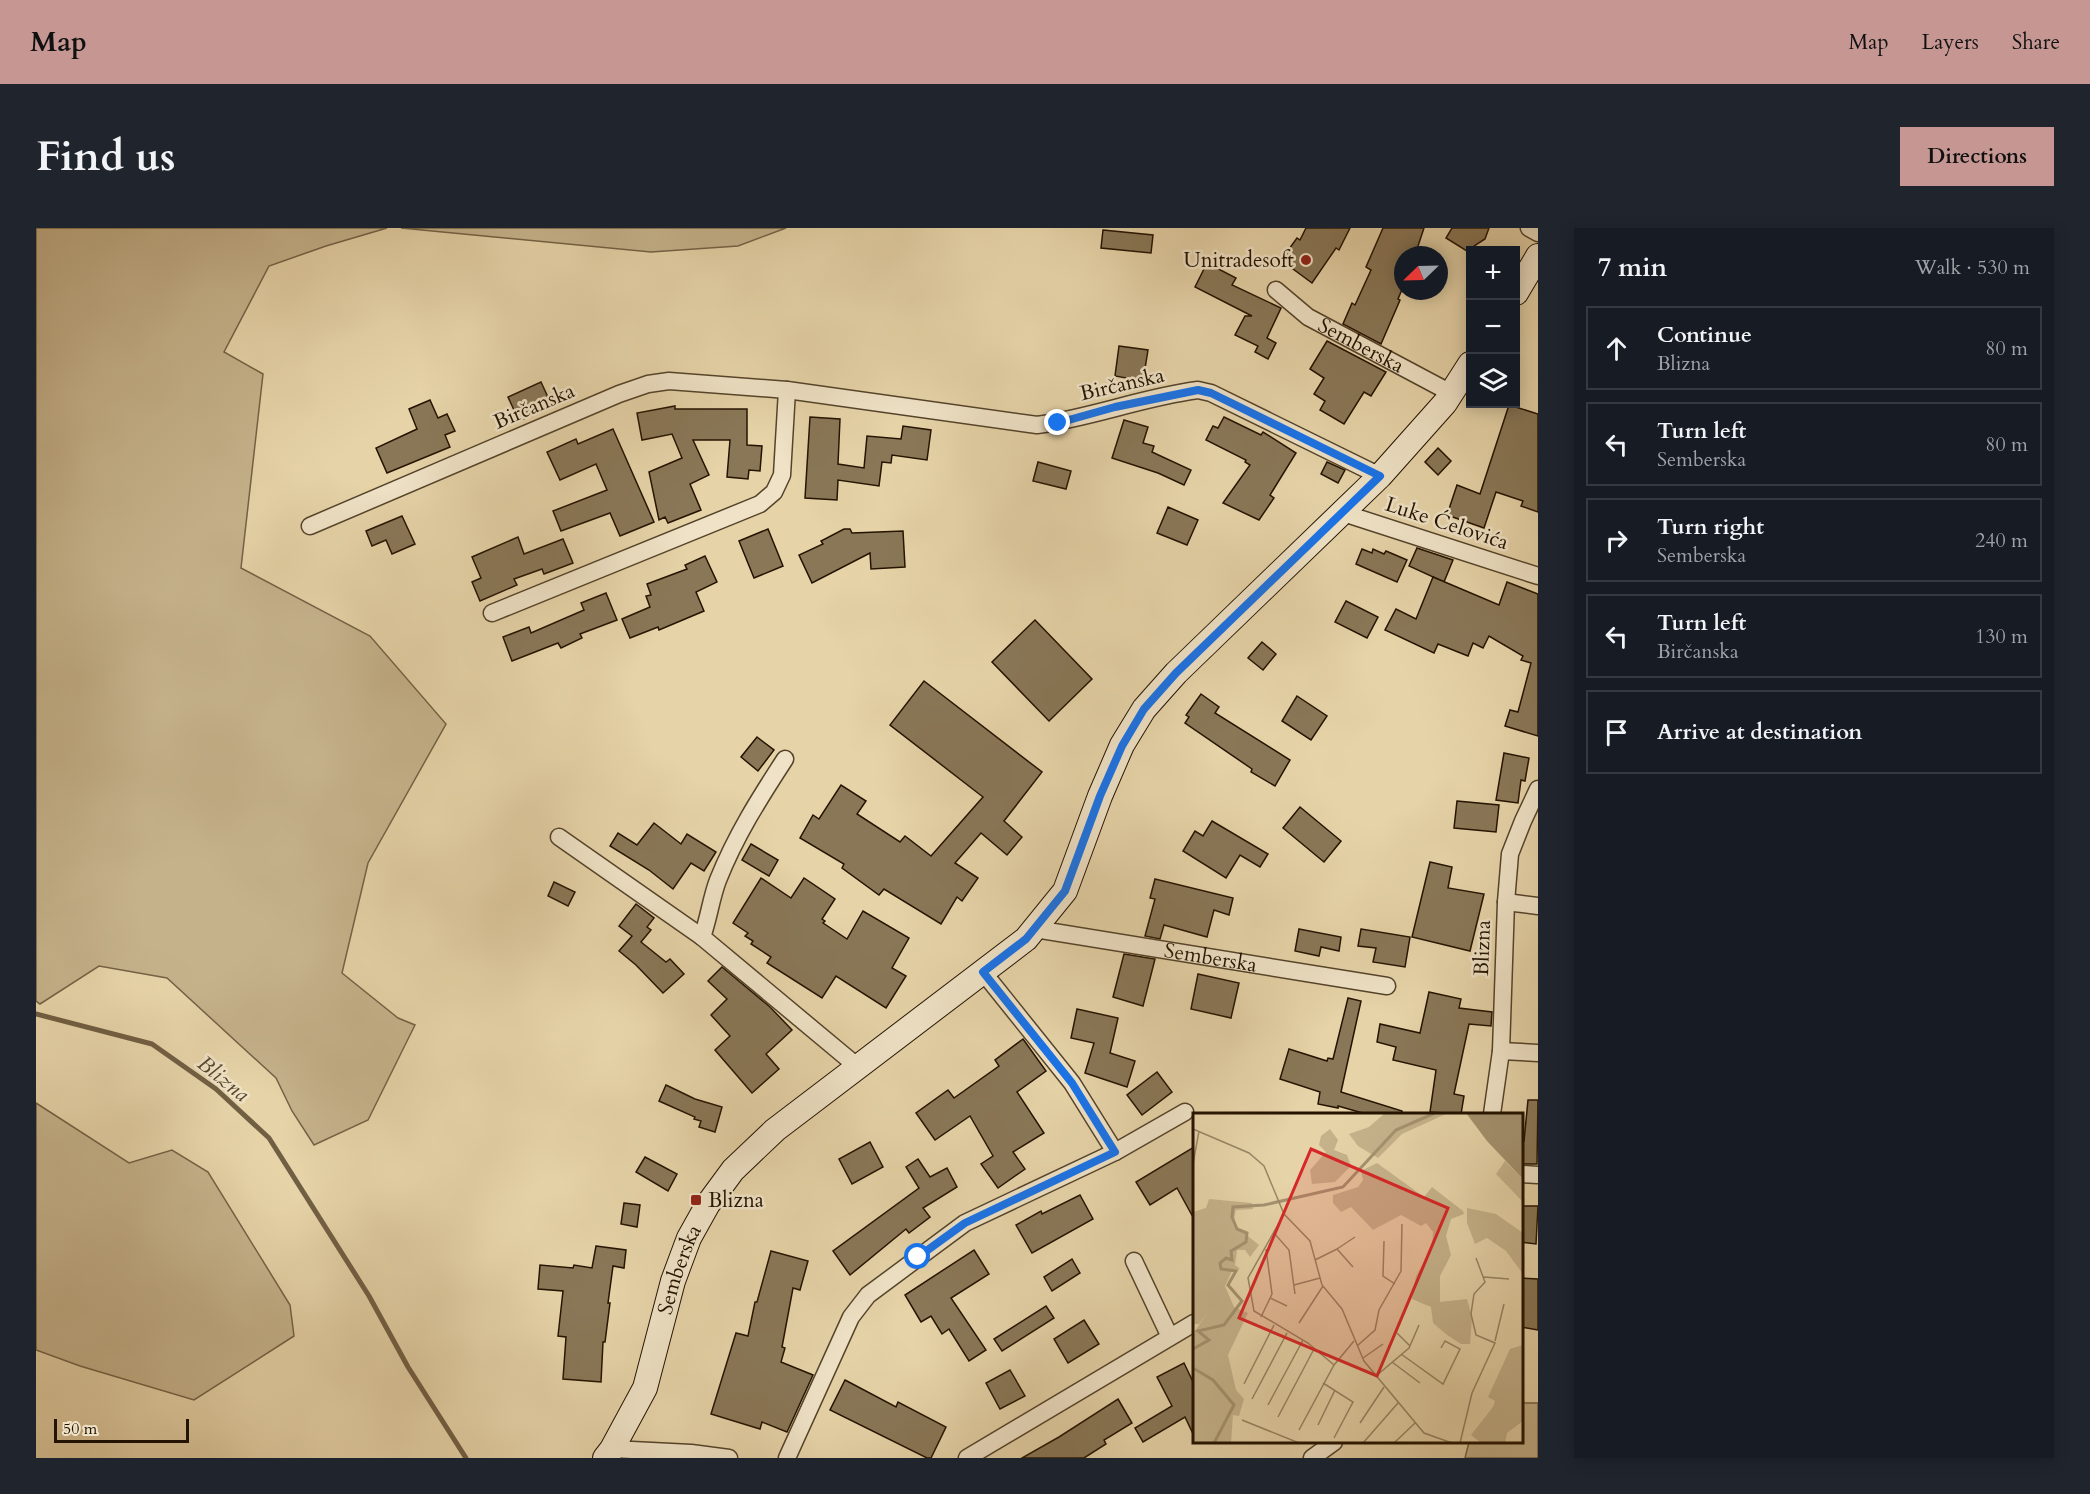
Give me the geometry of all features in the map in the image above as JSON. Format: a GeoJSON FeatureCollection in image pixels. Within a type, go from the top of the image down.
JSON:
{"type":"FeatureCollection","features":[{"type":"Feature","properties":{"kind":"main road"},"geometry":{"type":"LineString","coordinates":[[1520,285],[1538,256]]}},
{"type":"Feature","properties":{"kind":"main road","name":"Semberska"},"geometry":{"type":"LineString","coordinates":[[609,1454],[645,1388],[673,1281],[689,1238],[708,1204],[733,1170],[775,1130],[1026,939],[1065,891],[1104,786],[1122,746],[1144,709],[1176,673],[1380,476],[1451,393],[1466,370]]}},
{"type":"Feature","properties":{"kind":"street"},"geometry":{"type":"LineString","coordinates":[[1528,228],[1538,233]]}},
{"type":"Feature","properties":{"kind":"street","name":"Semberska"},"geometry":{"type":"LineString","coordinates":[[1275,290],[1308,317],[1451,393]]}},
{"type":"Feature","properties":{"kind":"street","name":"Birčanska"},"geometry":{"type":"LineString","coordinates":[[310,526],[619,394],[648,384],[669,381],[787,390],[1037,426],[1198,390],[1211,393],[1380,476]]}},
{"type":"Feature","properties":{"kind":"street"},"geometry":{"type":"LineString","coordinates":[[492,613],[760,504],[774,492],[782,475],[787,390]]}},
{"type":"Feature","properties":{"kind":"street","name":"Luke Ćelovića"},"geometry":{"type":"LineString","coordinates":[[1343,513],[1538,576]]}},
{"type":"Feature","properties":{"kind":"street"},"geometry":{"type":"LineString","coordinates":[[702,937],[709,920],[717,882],[745,820],[785,759]]}},
{"type":"Feature","properties":{"kind":"street","name":"Blizna"},"geometry":{"type":"LineString","coordinates":[[1492,1113],[1501,1051],[1506,902],[1510,854],[1538,789]]}},
{"type":"Feature","properties":{"kind":"street"},"geometry":{"type":"LineString","coordinates":[[559,837],[702,937],[858,1067]]}},
{"type":"Feature","properties":{"kind":"street"},"geometry":{"type":"LineString","coordinates":[[1506,902],[1538,906]]}},
{"type":"Feature","properties":{"kind":"street","name":"Semberska"},"geometry":{"type":"LineString","coordinates":[[1035,929],[1387,986]]}},
{"type":"Feature","properties":{"kind":"street"},"geometry":{"type":"LineString","coordinates":[[983,972],[1072,1083],[1115,1152]]}},
{"type":"Feature","properties":{"kind":"street"},"geometry":{"type":"LineString","coordinates":[[1501,1051],[1538,1053]]}},
{"type":"Feature","properties":{"kind":"street"},"geometry":{"type":"LineString","coordinates":[[787,1458],[851,1317],[868,1295],[965,1223],[1115,1152],[1185,1112]]}},
{"type":"Feature","properties":{"kind":"street"},"geometry":{"type":"LineString","coordinates":[[1523,1174],[1538,1175]]}},
{"type":"Feature","properties":{"kind":"street"},"geometry":{"type":"LineString","coordinates":[[1134,1261],[1170,1337]]}},
{"type":"Feature","properties":{"kind":"street"},"geometry":{"type":"LineString","coordinates":[[967,1458],[1193,1324]]}},
{"type":"Feature","properties":{"kind":"street"},"geometry":{"type":"LineString","coordinates":[[1312,1458],[1333,1443]]}},
{"type":"Feature","properties":{"kind":"street"},"geometry":{"type":"LineString","coordinates":[[609,1454],[691,1454],[729,1458]]}},
{"type":"Feature","properties":{"kind":"shaded area"},"geometry":{"type":"Polygon","coordinates":[[[36,228],[387,228],[269,266],[224,352],[263,374],[241,568],[370,636],[446,724],[368,863],[342,973],[398,1018],[415,1025],[368,1120],[314,1145],[292,1111],[276,1078],[167,978],[99,966],[40,1004],[36,1001],[36,228]]]}},
{"type":"Feature","properties":{"kind":"shaded area"},"geometry":{"type":"Polygon","coordinates":[[[401,228],[786,228],[738,246],[651,252],[401,228]]]}},
{"type":"Feature","properties":{"kind":"shaded area"},"geometry":{"type":"Polygon","coordinates":[[[36,1103],[129,1163],[172,1150],[208,1172],[290,1305],[294,1336],[194,1400],[80,1366],[36,1350],[36,1103]]]}},
{"type":"Feature","properties":{"kind":"shaded area"},"geometry":{"type":"Polygon","coordinates":[[[1523,1403],[1538,1403],[1538,1458],[1465,1458],[1469,1443],[1523,1443],[1523,1403]]]}},
{"type":"Feature","properties":{"kind":"building"},"geometry":{"type":"Polygon","coordinates":[[[1306,228],[1350,228],[1339,250],[1336,248],[1312,283],[1281,260],[1297,238],[1300,240],[1306,228]]]}},
{"type":"Feature","properties":{"kind":"building"},"geometry":{"type":"Polygon","coordinates":[[[1383,228],[1424,228],[1418,246],[1394,246],[1394,300],[1400,300],[1381,344],[1343,324],[1352,303],[1355,305],[1371,270],[1366,267],[1383,228]]]}},
{"type":"Feature","properties":{"kind":"building"},"geometry":{"type":"Polygon","coordinates":[[[1452,228],[1489,228],[1485,239],[1474,246],[1466,246],[1466,250],[1446,238],[1452,228]]]}},
{"type":"Feature","properties":{"kind":"building"},"geometry":{"type":"Polygon","coordinates":[[[1103,230],[1153,235],[1151,253],[1101,248],[1103,230]]]}},
{"type":"Feature","properties":{"kind":"building"},"geometry":{"type":"Polygon","coordinates":[[[1207,263],[1236,278],[1232,285],[1281,308],[1267,338],[1276,343],[1268,359],[1255,352],[1258,346],[1235,335],[1245,316],[1252,316],[1195,287],[1207,263]]]}},
{"type":"Feature","properties":{"kind":"building"},"geometry":{"type":"Polygon","coordinates":[[[1327,341],[1386,372],[1371,396],[1364,392],[1344,424],[1320,410],[1325,401],[1314,394],[1324,378],[1310,369],[1327,341]]]}},
{"type":"Feature","properties":{"kind":"building"},"geometry":{"type":"Polygon","coordinates":[[[1119,346],[1148,350],[1143,381],[1115,376],[1119,346]]]}},
{"type":"Feature","properties":{"kind":"building"},"geometry":{"type":"Polygon","coordinates":[[[541,382],[552,406],[519,421],[508,397],[541,382]]]}},
{"type":"Feature","properties":{"kind":"building"},"geometry":{"type":"Polygon","coordinates":[[[430,400],[438,418],[447,414],[455,431],[445,435],[450,447],[387,473],[376,448],[417,429],[409,409],[430,400]]]}},
{"type":"Feature","properties":{"kind":"building"},"geometry":{"type":"Polygon","coordinates":[[[675,406],[675,409],[747,409],[747,445],[762,446],[760,471],[749,470],[748,479],[727,477],[730,440],[693,440],[709,475],[690,484],[701,510],[668,523],[665,517],[659,520],[649,472],[682,458],[672,434],[642,440],[637,413],[675,406]]]}},
{"type":"Feature","properties":{"kind":"building"},"geometry":{"type":"Polygon","coordinates":[[[1508,408],[1519,408],[1538,414],[1538,512],[1521,506],[1523,501],[1496,492],[1484,528],[1447,515],[1457,485],[1480,494],[1508,408]]]}},
{"type":"Feature","properties":{"kind":"building"},"geometry":{"type":"Polygon","coordinates":[[[810,417],[840,419],[838,464],[864,468],[867,436],[901,439],[903,426],[931,430],[927,460],[892,455],[891,463],[882,462],[879,486],[838,480],[837,500],[805,498],[810,417]]]}},
{"type":"Feature","properties":{"kind":"building"},"geometry":{"type":"Polygon","coordinates":[[[1224,417],[1261,435],[1263,432],[1296,453],[1270,495],[1274,498],[1259,520],[1223,503],[1250,465],[1245,462],[1246,460],[1206,440],[1213,426],[1218,428],[1224,417]]]}},
{"type":"Feature","properties":{"kind":"building"},"geometry":{"type":"Polygon","coordinates":[[[1124,420],[1148,427],[1143,443],[1154,446],[1152,452],[1191,470],[1184,485],[1158,473],[1112,458],[1124,420]]]}},
{"type":"Feature","properties":{"kind":"building"},"geometry":{"type":"Polygon","coordinates":[[[613,429],[654,522],[620,536],[610,513],[561,531],[553,511],[607,490],[596,464],[560,480],[547,452],[576,439],[578,444],[613,429]]]}},
{"type":"Feature","properties":{"kind":"building"},"geometry":{"type":"Polygon","coordinates":[[[1438,448],[1451,461],[1438,475],[1425,462],[1438,448]]]}},
{"type":"Feature","properties":{"kind":"building"},"geometry":{"type":"Polygon","coordinates":[[[1038,462],[1071,471],[1066,489],[1033,481],[1038,462]]]}},
{"type":"Feature","properties":{"kind":"building"},"geometry":{"type":"Polygon","coordinates":[[[1327,462],[1345,470],[1338,483],[1321,474],[1327,462]]]}},
{"type":"Feature","properties":{"kind":"building"},"geometry":{"type":"Polygon","coordinates":[[[1168,507],[1198,520],[1187,545],[1157,533],[1168,507]]]}},
{"type":"Feature","properties":{"kind":"building"},"geometry":{"type":"Polygon","coordinates":[[[402,516],[415,544],[392,554],[386,540],[372,546],[366,531],[402,516]]]}},
{"type":"Feature","properties":{"kind":"building"},"geometry":{"type":"Polygon","coordinates":[[[768,529],[783,566],[754,578],[739,541],[768,529]]]}},
{"type":"Feature","properties":{"kind":"building"},"geometry":{"type":"Polygon","coordinates":[[[844,529],[850,529],[852,533],[903,531],[905,567],[871,569],[870,553],[812,583],[799,555],[823,544],[821,541],[844,529]]]}},
{"type":"Feature","properties":{"kind":"building"},"geometry":{"type":"Polygon","coordinates":[[[518,537],[524,554],[563,539],[573,563],[544,574],[542,569],[514,579],[517,585],[480,601],[472,582],[481,578],[472,557],[518,537]]]}},
{"type":"Feature","properties":{"kind":"building"},"geometry":{"type":"Polygon","coordinates":[[[1417,548],[1453,560],[1444,582],[1409,566],[1417,548]]]}},
{"type":"Feature","properties":{"kind":"building"},"geometry":{"type":"Polygon","coordinates":[[[1362,549],[1372,553],[1373,549],[1384,554],[1386,551],[1407,560],[1397,582],[1356,564],[1362,549]]]}},
{"type":"Feature","properties":{"kind":"building"},"geometry":{"type":"Polygon","coordinates":[[[705,556],[717,582],[696,592],[704,611],[659,630],[658,627],[630,638],[622,619],[650,607],[646,596],[651,595],[647,584],[687,569],[685,565],[705,556]]]}},
{"type":"Feature","properties":{"kind":"building"},"geometry":{"type":"Polygon","coordinates":[[[1433,577],[1499,605],[1507,582],[1538,594],[1538,736],[1505,726],[1510,710],[1518,712],[1531,663],[1521,660],[1523,656],[1489,636],[1483,648],[1473,643],[1468,656],[1438,644],[1434,653],[1385,630],[1396,609],[1416,619],[1433,577]]]}},
{"type":"Feature","properties":{"kind":"building"},"geometry":{"type":"Polygon","coordinates":[[[606,593],[617,620],[580,634],[582,638],[561,648],[558,643],[512,661],[503,637],[529,627],[531,633],[584,610],[581,603],[606,593]]]}},
{"type":"Feature","properties":{"kind":"building"},"geometry":{"type":"Polygon","coordinates":[[[1346,601],[1378,617],[1367,638],[1335,622],[1346,601]]]}},
{"type":"Feature","properties":{"kind":"building"},"geometry":{"type":"Polygon","coordinates":[[[1035,620],[1092,679],[1049,721],[992,662],[1035,620]]]}},
{"type":"Feature","properties":{"kind":"building"},"geometry":{"type":"Polygon","coordinates":[[[1262,642],[1276,654],[1263,670],[1248,658],[1262,642]]]}},
{"type":"Feature","properties":{"kind":"building"},"geometry":{"type":"Polygon","coordinates":[[[924,681],[1042,772],[1004,821],[1022,837],[1007,855],[981,833],[955,863],[978,878],[962,901],[957,897],[941,924],[884,889],[879,895],[842,868],[844,864],[800,838],[813,815],[819,819],[841,785],[866,801],[857,814],[900,842],[905,836],[931,856],[983,797],[890,725],[924,681]]]}},
{"type":"Feature","properties":{"kind":"building"},"geometry":{"type":"Polygon","coordinates":[[[1201,694],[1219,707],[1215,713],[1290,760],[1275,786],[1251,772],[1252,769],[1185,723],[1189,717],[1186,715],[1201,694]]]}},
{"type":"Feature","properties":{"kind":"building"},"geometry":{"type":"Polygon","coordinates":[[[1297,696],[1327,716],[1311,740],[1282,721],[1297,696]]]}},
{"type":"Feature","properties":{"kind":"building"},"geometry":{"type":"Polygon","coordinates":[[[757,737],[774,750],[758,771],[741,757],[757,737]]]}},
{"type":"Feature","properties":{"kind":"building"},"geometry":{"type":"Polygon","coordinates":[[[1504,753],[1529,758],[1525,781],[1521,780],[1518,803],[1496,800],[1504,753]]]}},
{"type":"Feature","properties":{"kind":"building"},"geometry":{"type":"Polygon","coordinates":[[[1457,801],[1499,805],[1496,832],[1454,828],[1457,801]]]}},
{"type":"Feature","properties":{"kind":"building"},"geometry":{"type":"Polygon","coordinates":[[[1300,807],[1341,841],[1324,862],[1283,828],[1300,807]]]}},
{"type":"Feature","properties":{"kind":"building"},"geometry":{"type":"Polygon","coordinates":[[[1212,821],[1268,854],[1260,867],[1240,855],[1226,878],[1183,851],[1195,831],[1203,836],[1212,821]]]}},
{"type":"Feature","properties":{"kind":"building"},"geometry":{"type":"Polygon","coordinates":[[[654,823],[681,844],[687,834],[716,852],[704,871],[691,863],[673,889],[649,870],[610,846],[618,833],[637,845],[654,823]]]}},
{"type":"Feature","properties":{"kind":"building"},"geometry":{"type":"Polygon","coordinates":[[[751,844],[778,860],[769,876],[742,860],[751,844]]]}},
{"type":"Feature","properties":{"kind":"building"},"geometry":{"type":"Polygon","coordinates":[[[1430,862],[1452,867],[1448,888],[1484,894],[1470,951],[1412,937],[1430,862]]]}},
{"type":"Feature","properties":{"kind":"building"},"geometry":{"type":"Polygon","coordinates":[[[761,878],[791,898],[804,878],[835,899],[822,919],[825,921],[823,923],[847,939],[863,911],[909,938],[892,968],[906,976],[886,1008],[836,976],[822,998],[767,963],[771,957],[751,944],[753,941],[745,936],[748,933],[733,923],[761,878]]]}},
{"type":"Feature","properties":{"kind":"building"},"geometry":{"type":"Polygon","coordinates":[[[1155,879],[1233,898],[1229,915],[1214,910],[1207,937],[1164,925],[1160,939],[1145,936],[1155,899],[1150,898],[1155,879]]]}},
{"type":"Feature","properties":{"kind":"building"},"geometry":{"type":"Polygon","coordinates":[[[554,882],[575,892],[568,906],[548,896],[554,882]]]}},
{"type":"Feature","properties":{"kind":"building"},"geometry":{"type":"Polygon","coordinates":[[[636,904],[654,918],[647,927],[651,930],[641,942],[666,962],[670,959],[684,974],[663,993],[619,951],[632,936],[619,926],[636,904]]]}},
{"type":"Feature","properties":{"kind":"building"},"geometry":{"type":"Polygon","coordinates":[[[1299,929],[1341,937],[1339,951],[1321,947],[1319,956],[1295,951],[1299,929]]]}},
{"type":"Feature","properties":{"kind":"building"},"geometry":{"type":"Polygon","coordinates":[[[1361,929],[1410,937],[1405,967],[1373,962],[1376,948],[1358,946],[1361,929]]]}},
{"type":"Feature","properties":{"kind":"building"},"geometry":{"type":"Polygon","coordinates":[[[1124,954],[1155,959],[1143,1006],[1113,997],[1124,954]]]}},
{"type":"Feature","properties":{"kind":"building"},"geometry":{"type":"Polygon","coordinates":[[[722,967],[770,1007],[792,1030],[766,1054],[779,1069],[752,1093],[715,1050],[730,1036],[711,1015],[727,999],[708,981],[722,967]]]}},
{"type":"Feature","properties":{"kind":"building"},"geometry":{"type":"Polygon","coordinates":[[[1198,974],[1239,983],[1231,1018],[1191,1009],[1198,974]]]}},
{"type":"Feature","properties":{"kind":"building"},"geometry":{"type":"Polygon","coordinates":[[[1429,992],[1461,999],[1459,1008],[1492,1012],[1491,1026],[1469,1024],[1454,1094],[1464,1096],[1461,1113],[1430,1112],[1436,1070],[1393,1060],[1396,1047],[1377,1042],[1380,1024],[1420,1033],[1429,992]]]}},
{"type":"Feature","properties":{"kind":"building"},"geometry":{"type":"Polygon","coordinates":[[[1348,998],[1361,1001],[1341,1092],[1402,1111],[1402,1113],[1362,1113],[1338,1106],[1338,1108],[1318,1104],[1320,1092],[1280,1079],[1289,1049],[1327,1061],[1328,1058],[1333,1059],[1348,998]]]}},
{"type":"Feature","properties":{"kind":"building"},"geometry":{"type":"Polygon","coordinates":[[[1077,1009],[1118,1018],[1110,1053],[1135,1061],[1127,1087],[1085,1073],[1094,1043],[1071,1038],[1077,1009]]]}},
{"type":"Feature","properties":{"kind":"building"},"geometry":{"type":"Polygon","coordinates":[[[1023,1039],[1046,1071],[1017,1092],[1044,1133],[1013,1152],[1025,1169],[998,1188],[981,1164],[993,1156],[970,1116],[935,1140],[916,1113],[948,1090],[954,1098],[999,1066],[995,1060],[1023,1039]]]}},
{"type":"Feature","properties":{"kind":"building"},"geometry":{"type":"Polygon","coordinates":[[[1157,1072],[1172,1092],[1142,1115],[1127,1095],[1157,1072]]]}},
{"type":"Feature","properties":{"kind":"building"},"geometry":{"type":"Polygon","coordinates":[[[666,1085],[695,1099],[722,1107],[715,1132],[699,1127],[701,1121],[694,1119],[695,1117],[659,1101],[666,1085]]]}},
{"type":"Feature","properties":{"kind":"building"},"geometry":{"type":"Polygon","coordinates":[[[1528,1100],[1538,1100],[1537,1164],[1523,1164],[1528,1100]]]}},
{"type":"Feature","properties":{"kind":"building"},"geometry":{"type":"Polygon","coordinates":[[[870,1142],[883,1167],[852,1184],[839,1159],[870,1142]]]}},
{"type":"Feature","properties":{"kind":"building"},"geometry":{"type":"Polygon","coordinates":[[[1193,1148],[1193,1217],[1177,1188],[1150,1205],[1136,1182],[1193,1148]]]}},
{"type":"Feature","properties":{"kind":"building"},"geometry":{"type":"Polygon","coordinates":[[[645,1157],[677,1174],[668,1191],[636,1172],[645,1157]]]}},
{"type":"Feature","properties":{"kind":"building"},"geometry":{"type":"Polygon","coordinates":[[[918,1159],[930,1177],[947,1168],[957,1187],[923,1208],[930,1217],[909,1233],[906,1229],[850,1275],[833,1251],[919,1188],[906,1167],[918,1159]]]}},
{"type":"Feature","properties":{"kind":"building"},"geometry":{"type":"Polygon","coordinates":[[[1080,1195],[1093,1219],[1032,1253],[1016,1225],[1041,1211],[1042,1214],[1080,1195]]]}},
{"type":"Feature","properties":{"kind":"building"},"geometry":{"type":"Polygon","coordinates":[[[624,1203],[640,1205],[637,1227],[621,1224],[624,1203]]]}},
{"type":"Feature","properties":{"kind":"building"},"geometry":{"type":"Polygon","coordinates":[[[1523,1206],[1538,1206],[1536,1244],[1523,1242],[1523,1206]]]}},
{"type":"Feature","properties":{"kind":"building"},"geometry":{"type":"Polygon","coordinates":[[[596,1246],[626,1250],[624,1268],[613,1266],[605,1342],[603,1342],[601,1382],[563,1379],[566,1337],[558,1336],[563,1291],[538,1289],[540,1265],[573,1268],[574,1265],[592,1268],[596,1246]]]}},
{"type":"Feature","properties":{"kind":"building"},"geometry":{"type":"Polygon","coordinates":[[[974,1250],[989,1274],[951,1298],[986,1350],[969,1361],[949,1329],[942,1334],[931,1316],[921,1322],[905,1295],[974,1250]]]}},
{"type":"Feature","properties":{"kind":"building"},"geometry":{"type":"Polygon","coordinates":[[[771,1251],[808,1261],[800,1290],[793,1288],[781,1362],[813,1375],[787,1432],[762,1422],[760,1429],[711,1414],[736,1333],[748,1336],[755,1302],[757,1302],[771,1251]]]}},
{"type":"Feature","properties":{"kind":"building"},"geometry":{"type":"Polygon","coordinates":[[[1072,1259],[1080,1273],[1052,1291],[1044,1277],[1072,1259]]]}},
{"type":"Feature","properties":{"kind":"building"},"geometry":{"type":"Polygon","coordinates":[[[1523,1278],[1538,1279],[1538,1330],[1523,1327],[1523,1278]]]}},
{"type":"Feature","properties":{"kind":"building"},"geometry":{"type":"Polygon","coordinates":[[[1046,1306],[1054,1318],[1002,1351],[994,1339],[1046,1306]]]}},
{"type":"Feature","properties":{"kind":"building"},"geometry":{"type":"Polygon","coordinates":[[[1084,1320],[1099,1344],[1068,1363],[1054,1339],[1084,1320]]]}},
{"type":"Feature","properties":{"kind":"building"},"geometry":{"type":"Polygon","coordinates":[[[1184,1363],[1193,1382],[1193,1434],[1185,1417],[1143,1442],[1135,1428],[1172,1406],[1157,1377],[1184,1363]]]}},
{"type":"Feature","properties":{"kind":"building"},"geometry":{"type":"Polygon","coordinates":[[[1010,1370],[1025,1396],[1000,1409],[986,1383],[1010,1370]]]}},
{"type":"Feature","properties":{"kind":"building"},"geometry":{"type":"Polygon","coordinates":[[[845,1380],[896,1407],[898,1402],[946,1427],[931,1458],[830,1410],[845,1380]]]}},
{"type":"Feature","properties":{"kind":"building"},"geometry":{"type":"Polygon","coordinates":[[[1118,1399],[1132,1423],[1104,1440],[1106,1444],[1084,1458],[1022,1458],[1059,1437],[1118,1399]]]}},
{"type":"Feature","properties":{"kind":"waterway","name":"Blizna"},"geometry":{"type":"LineString","coordinates":[[36,1014],[152,1044],[216,1089],[269,1138],[369,1296],[408,1367],[466,1458]]}},
{"type":"Feature","properties":{"kind":"place","name":"Unitradesoft"},"geometry":{"type":"Point","coordinates":[1306,260]}},
{"type":"Feature","properties":{"kind":"place","name":"Blizna"},"geometry":{"type":"Point","coordinates":[696,1200]}},
{"type":"Feature","properties":{"kind":"route"},"geometry":{"type":"LineString","coordinates":[[918,1257],[965,1223],[1115,1152],[1072,1083],[983,972],[1026,939],[1065,891],[1100,796],[1122,746],[1144,709],[1176,673],[1380,476],[1211,393],[1198,390],[1115,407],[1058,423]]}}]}
